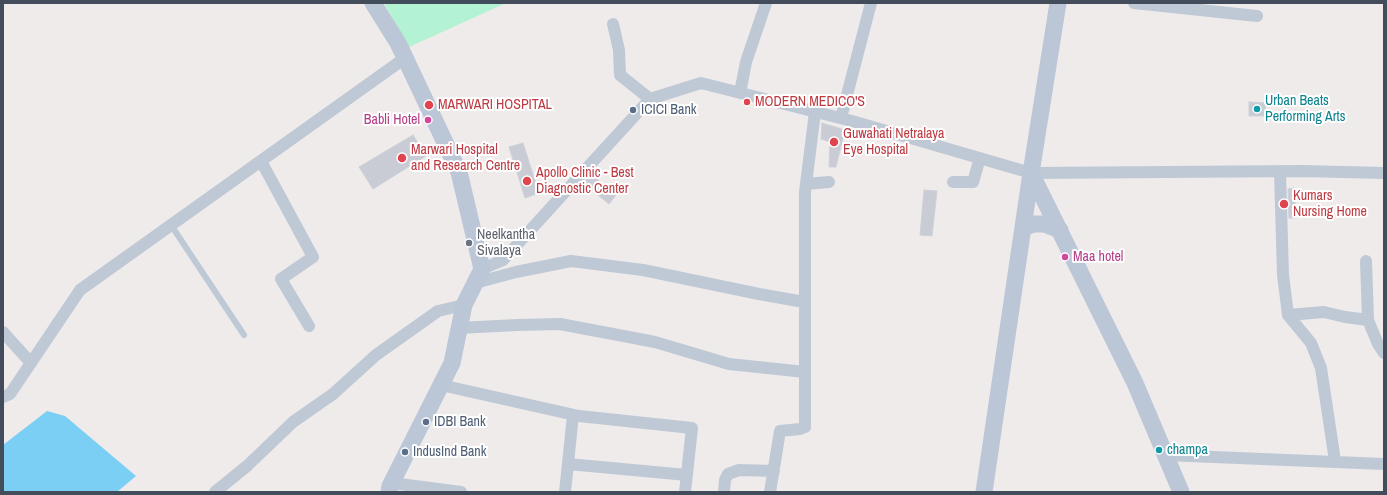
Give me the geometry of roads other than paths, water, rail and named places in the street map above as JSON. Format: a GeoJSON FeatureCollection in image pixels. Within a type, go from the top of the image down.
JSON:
{"type":"FeatureCollection","features":[{"type":"Feature","properties":{"kind":"street"},"geometry":{"type":"LineString","coordinates":[[373,3],[398,43],[459,172],[479,276]]}},
{"type":"Feature","properties":{"kind":"street"},"geometry":{"type":"LineString","coordinates":[[740,93],[746,62],[766,3]]}},
{"type":"Feature","properties":{"kind":"street"},"geometry":{"type":"LineString","coordinates":[[841,118],[871,3]]}},
{"type":"Feature","properties":{"kind":"street"},"geometry":{"type":"LineString","coordinates":[[984,492],[1031,173],[1058,3]]}},
{"type":"Feature","properties":{"kind":"street"},"geometry":{"type":"LineString","coordinates":[[1134,3],[1257,16]]}},
{"type":"Feature","properties":{"kind":"street"},"geometry":{"type":"LineString","coordinates":[[613,24],[619,50],[620,75],[650,99]]}},
{"type":"Feature","properties":{"kind":"street"},"geometry":{"type":"LineString","coordinates":[[3,397],[10,394],[80,290],[405,58]]}},
{"type":"Feature","properties":{"kind":"street"},"geometry":{"type":"LineString","coordinates":[[461,492],[391,487],[452,363],[464,305],[479,276],[503,260],[650,99],[701,83],[841,118],[1031,173],[1384,173]]}},
{"type":"Feature","properties":{"kind":"street"},"geometry":{"type":"LineString","coordinates":[[770,492],[780,431],[800,429],[806,426],[804,302],[806,184],[815,112]]}},
{"type":"Feature","properties":{"kind":"street"},"geometry":{"type":"LineString","coordinates":[[953,182],[974,182],[980,158]]}},
{"type":"Feature","properties":{"kind":"street"},"geometry":{"type":"LineString","coordinates":[[261,161],[313,257],[281,279],[309,326]]}},
{"type":"Feature","properties":{"kind":"street"},"geometry":{"type":"LineString","coordinates":[[1280,172],[1283,275],[1288,315],[1311,343],[1321,368],[1335,461]]}},
{"type":"Feature","properties":{"kind":"street"},"geometry":{"type":"LineString","coordinates":[[1031,173],[1135,383],[1181,492]]}},
{"type":"Feature","properties":{"kind":"street"},"geometry":{"type":"LineString","coordinates":[[806,184],[829,182]]}},
{"type":"Feature","properties":{"kind":"street"},"geometry":{"type":"LineString","coordinates":[[1023,228],[1033,224],[1045,224],[1060,230]]}},
{"type":"Feature","properties":{"kind":"street"},"geometry":{"type":"LineString","coordinates":[[479,276],[516,272],[571,261],[643,270],[804,302]]}},
{"type":"Feature","properties":{"kind":"street"},"geometry":{"type":"LineString","coordinates":[[1366,261],[1368,320],[1378,344],[1384,353]]}},
{"type":"Feature","properties":{"kind":"street"},"geometry":{"type":"LineString","coordinates":[[215,492],[247,466],[293,422],[333,394],[376,355],[438,310],[464,305]]}},
{"type":"Feature","properties":{"kind":"street"},"geometry":{"type":"LineString","coordinates":[[1288,315],[1324,312],[1368,320]]}},
{"type":"Feature","properties":{"kind":"street"},"geometry":{"type":"LineString","coordinates":[[459,328],[560,324],[655,342],[729,364],[805,372]]}},
{"type":"Feature","properties":{"kind":"street"},"geometry":{"type":"LineString","coordinates":[[3,332],[31,363]]}},
{"type":"Feature","properties":{"kind":"street"},"geometry":{"type":"LineString","coordinates":[[441,385],[573,415],[692,428],[685,492]]}},
{"type":"Feature","properties":{"kind":"street"},"geometry":{"type":"LineString","coordinates":[[565,492],[573,415]]}},
{"type":"Feature","properties":{"kind":"street"},"geometry":{"type":"LineString","coordinates":[[1166,455],[1384,464]]}},
{"type":"Feature","properties":{"kind":"street"},"geometry":{"type":"LineString","coordinates":[[568,464],[687,475]]}},
{"type":"Feature","properties":{"kind":"street"},"geometry":{"type":"LineString","coordinates":[[724,492],[725,480],[728,474],[739,470],[774,471]]}},
{"type":"Feature","properties":{"kind":"lane"},"geometry":{"type":"LineString","coordinates":[[171,225],[244,335]]}},
{"type":"Feature","properties":{"kind":"water"},"geometry":{"type":"Polygon","coordinates":[[[47,411],[65,416],[136,476],[117,492],[3,492],[3,445],[47,411]]]}},
{"type":"Feature","properties":{"kind":"place","name":"MODERN MEDICO'S"},"geometry":{"type":"Point","coordinates":[747,102]}},
{"type":"Feature","properties":{"kind":"place","name":"MARWARI HOSPITAL"},"geometry":{"type":"Point","coordinates":[429,105]}},
{"type":"Feature","properties":{"kind":"place","name":"Urban Beats Performing Arts"},"geometry":{"type":"Point","coordinates":[1257,109]}},
{"type":"Feature","properties":{"kind":"place","name":"ICICI Bank"},"geometry":{"type":"Point","coordinates":[633,110]}},
{"type":"Feature","properties":{"kind":"place","name":"Babli Hotel"},"geometry":{"type":"Point","coordinates":[428,120]}},
{"type":"Feature","properties":{"kind":"place","name":"Guwahati Netralaya Eye Hospital"},"geometry":{"type":"Point","coordinates":[834,142]}},
{"type":"Feature","properties":{"kind":"place","name":"Marwari Hospital and Research Centre"},"geometry":{"type":"Point","coordinates":[402,158]}},
{"type":"Feature","properties":{"kind":"place","name":"Apollo Clinic - Best Diagnostic Center"},"geometry":{"type":"Point","coordinates":[527,181]}},
{"type":"Feature","properties":{"kind":"place","name":"Kumars Nursing Home"},"geometry":{"type":"Point","coordinates":[1284,204]}},
{"type":"Feature","properties":{"kind":"place","name":"Neelkantha Sivalaya"},"geometry":{"type":"Point","coordinates":[469,243]}},
{"type":"Feature","properties":{"kind":"place","name":"Maa hotel"},"geometry":{"type":"Point","coordinates":[1065,257]}},
{"type":"Feature","properties":{"kind":"place","name":"IDBI Bank"},"geometry":{"type":"Point","coordinates":[426,422]}},
{"type":"Feature","properties":{"kind":"place","name":"champa"},"geometry":{"type":"Point","coordinates":[1159,450]}},
{"type":"Feature","properties":{"kind":"place","name":"IndusInd Bank"},"geometry":{"type":"Point","coordinates":[405,452]}}]}
